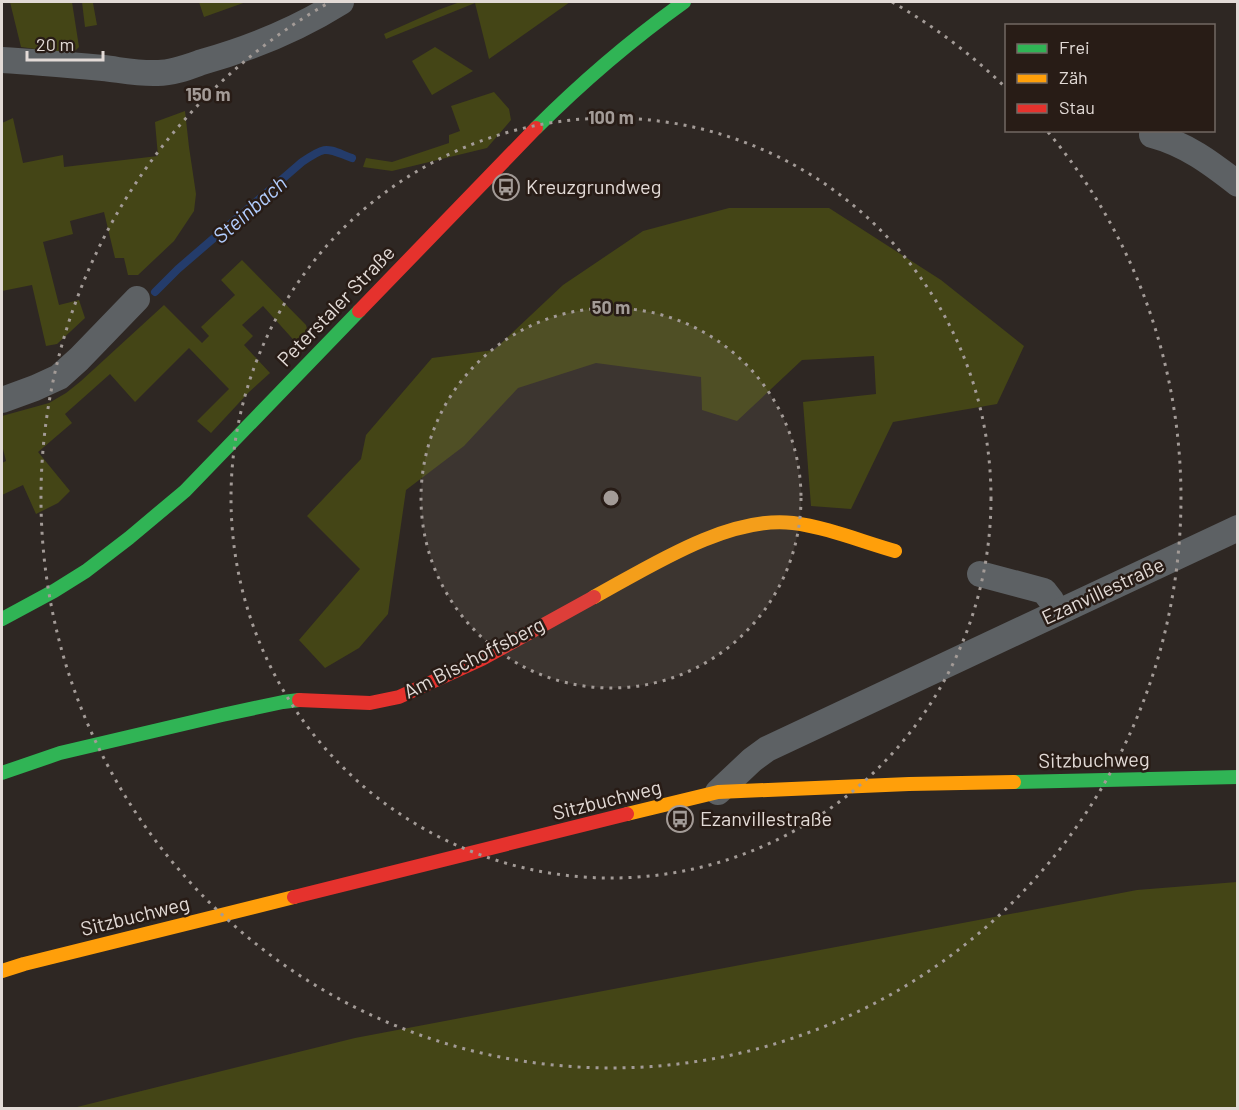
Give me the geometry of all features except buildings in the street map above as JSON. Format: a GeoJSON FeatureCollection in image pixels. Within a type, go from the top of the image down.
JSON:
{"type":"FeatureCollection","features":[{"type":"Feature","properties":{"kind":"street"},"geometry":{"type":"LineString","coordinates":[[2,60],[56,63],[138,73],[174,71],[231,54],[284,34],[341,2]]}},
{"type":"Feature","properties":{"kind":"street","name":"Peterstaler Straße"},"geometry":{"type":"LineString","coordinates":[[2,619],[40,600],[105,557],[146,526],[185,491],[553,112],[602,66],[684,2]]}},
{"type":"Feature","properties":{"kind":"street"},"geometry":{"type":"LineString","coordinates":[[1152,135],[1186,147],[1238,184]]}},
{"type":"Feature","properties":{"kind":"street"},"geometry":{"type":"LineString","coordinates":[[2,400],[35,388],[58,376],[79,359],[137,299]]}},
{"type":"Feature","properties":{"kind":"street","name":"Am Bischoffsberg"},"geometry":{"type":"LineString","coordinates":[[2,773],[60,753],[284,702],[296,700],[370,703],[399,697],[503,648],[672,554],[715,536],[746,527],[767,523],[791,523],[895,551]]}},
{"type":"Feature","properties":{"kind":"street","name":"Ezanvillestraße"},"geometry":{"type":"LineString","coordinates":[[718,792],[767,749],[1238,528]]}},
{"type":"Feature","properties":{"kind":"street"},"geometry":{"type":"LineString","coordinates":[[980,574],[1044,591],[1057,612]]}},
{"type":"Feature","properties":{"kind":"street","name":"Sitzbuchweg"},"geometry":{"type":"LineString","coordinates":[[2,970],[718,792],[909,784],[1238,777]]}},
{"type":"Feature","properties":{"kind":"shaded area"},"geometry":{"type":"Polygon","coordinates":[[[10,2],[72,2],[79,47],[72,54],[21,47],[10,2]]]}},
{"type":"Feature","properties":{"kind":"shaded area"},"geometry":{"type":"Polygon","coordinates":[[[82,2],[102,2],[93,3],[97,25],[85,27],[82,2]]]}},
{"type":"Feature","properties":{"kind":"shaded area"},"geometry":{"type":"Polygon","coordinates":[[[199,2],[246,2],[204,17],[199,2]]]}},
{"type":"Feature","properties":{"kind":"shaded area"},"geometry":{"type":"Polygon","coordinates":[[[460,2],[570,2],[489,59],[475,3],[386,39],[384,34],[460,2]]]}},
{"type":"Feature","properties":{"kind":"shaded area"},"geometry":{"type":"Polygon","coordinates":[[[435,47],[473,71],[432,95],[412,61],[435,47]]]}},
{"type":"Feature","properties":{"kind":"shaded area"},"geometry":{"type":"Polygon","coordinates":[[[494,92],[509,109],[511,120],[487,148],[392,171],[363,167],[366,158],[392,162],[449,143],[449,135],[460,131],[451,106],[494,92]]]}},
{"type":"Feature","properties":{"kind":"shaded area"},"geometry":{"type":"Polygon","coordinates":[[[185,111],[196,194],[194,211],[174,241],[138,275],[128,275],[124,258],[115,258],[104,212],[70,221],[73,234],[43,242],[59,305],[79,300],[85,318],[57,344],[46,346],[32,285],[2,291],[2,123],[13,118],[23,163],[63,155],[64,167],[158,156],[155,122],[185,111]]]}},
{"type":"Feature","properties":{"kind":"shaded area"},"geometry":{"type":"Polygon","coordinates":[[[729,208],[829,208],[941,280],[1024,346],[997,404],[893,422],[851,509],[811,506],[803,402],[876,394],[874,356],[802,360],[737,421],[702,410],[701,377],[596,363],[518,388],[464,446],[406,490],[388,614],[359,648],[325,668],[299,640],[360,569],[307,516],[361,459],[366,435],[432,358],[494,350],[563,285],[643,231],[729,208]]]}},
{"type":"Feature","properties":{"kind":"shaded area"},"geometry":{"type":"Polygon","coordinates":[[[242,260],[306,325],[309,336],[299,346],[263,306],[242,325],[253,336],[244,345],[270,373],[211,433],[197,421],[229,389],[189,348],[135,402],[110,374],[65,414],[72,423],[38,452],[70,491],[58,503],[36,514],[23,485],[2,495],[2,463],[6,461],[2,445],[2,416],[49,403],[66,393],[164,305],[202,343],[209,336],[201,327],[235,295],[221,280],[242,260]]]}},
{"type":"Feature","properties":{"kind":"shaded area"},"geometry":{"type":"Polygon","coordinates":[[[1237,882],[1237,1108],[73,1108],[355,1038],[1137,890],[1237,882]]]}},
{"type":"Feature","properties":{"kind":"waterway","name":"Steinbach"},"geometry":{"type":"LineString","coordinates":[[155,292],[178,269],[302,162],[326,150],[352,158]]}},
{"type":"Feature","properties":{"kind":"traffic: fast"},"geometry":{"type":"LineString","coordinates":[[536,128],[607,62],[684,2]]}},
{"type":"Feature","properties":{"kind":"traffic: fast"},"geometry":{"type":"LineString","coordinates":[[2,619],[86,571],[185,491],[359,311]]}},
{"type":"Feature","properties":{"kind":"traffic: fast"},"geometry":{"type":"LineString","coordinates":[[2,773],[60,753],[222,715],[299,700]]}},
{"type":"Feature","properties":{"kind":"traffic: fast"},"geometry":{"type":"LineString","coordinates":[[1014,782],[1238,777]]}},
{"type":"Feature","properties":{"kind":"traffic: slow"},"geometry":{"type":"LineString","coordinates":[[594,597],[690,546],[743,527],[768,523],[793,523],[818,528],[895,551]]}},
{"type":"Feature","properties":{"kind":"traffic: slow"},"geometry":{"type":"LineString","coordinates":[[627,814],[718,792],[1014,782]]}},
{"type":"Feature","properties":{"kind":"traffic: slow"},"geometry":{"type":"LineString","coordinates":[[2,971],[294,897]]}},
{"type":"Feature","properties":{"kind":"traffic: jam"},"geometry":{"type":"LineString","coordinates":[[359,311],[536,128]]}},
{"type":"Feature","properties":{"kind":"traffic: jam"},"geometry":{"type":"LineString","coordinates":[[299,700],[370,703],[399,697],[482,659],[594,597]]}},
{"type":"Feature","properties":{"kind":"traffic: jam"},"geometry":{"type":"LineString","coordinates":[[294,897],[627,814]]}},
{"type":"Feature","properties":{"kind":"place","name":"Kreuzgrundweg"},"geometry":{"type":"Point","coordinates":[506,187]}},
{"type":"Feature","properties":{"kind":"place","name":"Ezanvillestraße"},"geometry":{"type":"Point","coordinates":[680,819]}}]}
